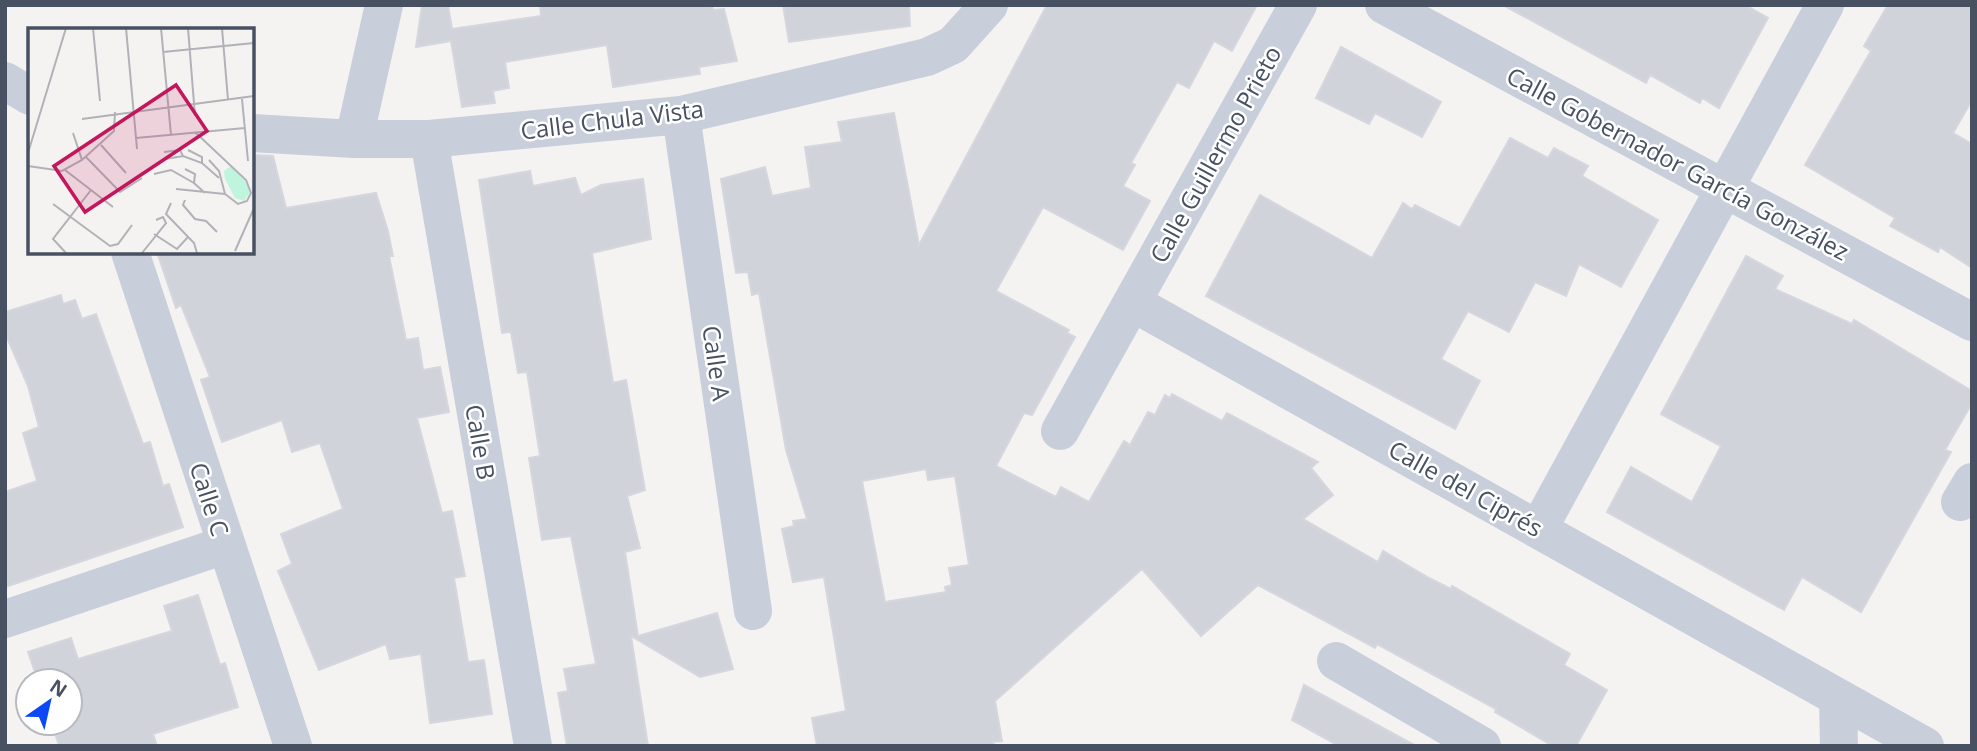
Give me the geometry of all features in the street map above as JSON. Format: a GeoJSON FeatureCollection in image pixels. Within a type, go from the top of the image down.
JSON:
{"type":"FeatureCollection","features":[{"type":"Feature","properties":{"kind":"street"},"geometry":{"type":"LineString","coordinates":[[354,139],[384,5]]}},
{"type":"Feature","properties":{"kind":"street","name":"Calle Chula Vista"},"geometry":{"type":"LineString","coordinates":[[254,133],[354,139],[429,139],[681,115],[927,57],[953,45],[989,5]]}},
{"type":"Feature","properties":{"kind":"street","name":"Calle Guillermo Prieto"},"geometry":{"type":"LineString","coordinates":[[1133,303],[1298,5]]}},
{"type":"Feature","properties":{"kind":"street","name":"Calle Gobernador García González"},"geometry":{"type":"LineString","coordinates":[[1384,5],[1972,322]]}},
{"type":"Feature","properties":{"kind":"street"},"geometry":{"type":"LineString","coordinates":[[1539,528],[1825,5]]}},
{"type":"Feature","properties":{"kind":"street"},"geometry":{"type":"LineString","coordinates":[[5,81],[28,95]]}},
{"type":"Feature","properties":{"kind":"street","name":"Calle A"},"geometry":{"type":"LineString","coordinates":[[681,115],[753,611]]}},
{"type":"Feature","properties":{"kind":"street","name":"Calle B"},"geometry":{"type":"LineString","coordinates":[[429,139],[533,746]]}},
{"type":"Feature","properties":{"kind":"street","name":"Calle C"},"geometry":{"type":"LineString","coordinates":[[131,254],[293,746]]}},
{"type":"Feature","properties":{"kind":"street"},"geometry":{"type":"LineString","coordinates":[[1060,430],[1133,303]]}},
{"type":"Feature","properties":{"kind":"street","name":"Calle del Ciprés"},"geometry":{"type":"LineString","coordinates":[[1133,303],[1925,746]]}},
{"type":"Feature","properties":{"kind":"street"},"geometry":{"type":"LineString","coordinates":[[5,619],[225,545]]}},
{"type":"Feature","properties":{"kind":"street"},"geometry":{"type":"LineString","coordinates":[[1336,661],[1482,746]]}},
{"type":"Feature","properties":{"kind":"street"},"geometry":{"type":"LineString","coordinates":[[1838,698],[1839,746]]}},
{"type":"Feature","properties":{"kind":"building"},"geometry":{"type":"Polygon","coordinates":[[[422,5],[448,5],[452,29],[541,16],[540,5],[712,5],[713,10],[724,9],[737,61],[699,67],[700,74],[613,87],[607,45],[505,62],[509,88],[493,91],[495,103],[462,107],[451,41],[416,47],[422,5]]]}},
{"type":"Feature","properties":{"kind":"building"},"geometry":{"type":"Polygon","coordinates":[[[783,5],[909,5],[910,26],[789,42],[783,5]]]}},
{"type":"Feature","properties":{"kind":"building"},"geometry":{"type":"Polygon","coordinates":[[[1047,5],[1257,5],[1232,51],[1214,41],[1189,88],[1177,82],[1131,163],[1135,165],[1123,186],[1150,201],[1123,250],[1043,207],[996,291],[1069,330],[1067,333],[1075,337],[1032,415],[1024,413],[996,466],[1056,497],[1061,487],[1089,502],[1124,441],[1130,445],[1148,412],[1155,415],[1165,395],[1170,398],[1172,394],[1222,421],[1227,413],[1318,462],[1311,468],[1333,495],[1303,519],[1378,562],[1383,551],[1429,578],[1451,589],[1452,586],[1570,654],[1564,665],[1607,690],[1576,746],[1553,746],[1495,712],[1496,709],[1421,668],[1377,644],[1375,648],[1258,585],[1201,636],[1142,569],[995,701],[1002,741],[993,742],[994,746],[817,746],[812,718],[846,711],[824,577],[793,582],[782,529],[794,526],[793,521],[807,519],[786,450],[759,293],[752,295],[748,272],[736,273],[721,179],[765,167],[772,196],[811,188],[805,147],[842,142],[838,122],[894,113],[919,245],[1047,5]],[[926,469],[862,481],[885,602],[946,592],[945,587],[952,585],[949,568],[969,565],[955,476],[928,480],[926,469]]]}},
{"type":"Feature","properties":{"kind":"building"},"geometry":{"type":"Polygon","coordinates":[[[1503,5],[1745,5],[1768,18],[1719,108],[1702,98],[1700,103],[1650,75],[1646,83],[1503,5]]]}},
{"type":"Feature","properties":{"kind":"building"},"geometry":{"type":"Polygon","coordinates":[[[1888,5],[1972,5],[1972,100],[1953,133],[1972,144],[1972,268],[1940,247],[1938,252],[1890,226],[1895,218],[1805,165],[1871,51],[1864,46],[1888,5]]]}},
{"type":"Feature","properties":{"kind":"building"},"geometry":{"type":"Polygon","coordinates":[[[1341,47],[1441,102],[1422,137],[1375,113],[1369,124],[1316,98],[1341,47]]]}},
{"type":"Feature","properties":{"kind":"building"},"geometry":{"type":"Polygon","coordinates":[[[1510,138],[1548,158],[1554,148],[1588,166],[1582,176],[1658,220],[1621,287],[1579,264],[1566,296],[1535,282],[1509,332],[1468,311],[1441,359],[1480,381],[1455,429],[1206,296],[1260,195],[1372,258],[1403,203],[1412,209],[1415,205],[1460,228],[1510,138]]]}},
{"type":"Feature","properties":{"kind":"building"},"geometry":{"type":"Polygon","coordinates":[[[254,155],[273,156],[286,208],[376,193],[388,231],[393,256],[389,256],[406,340],[418,338],[423,370],[440,367],[449,412],[417,418],[442,513],[452,511],[465,576],[454,578],[468,662],[484,660],[492,714],[430,723],[421,654],[390,659],[386,644],[319,670],[278,571],[292,564],[281,534],[343,509],[320,443],[292,452],[282,420],[222,442],[201,380],[210,377],[181,305],[176,308],[158,254],[254,254],[254,155]]]}},
{"type":"Feature","properties":{"kind":"building"},"geometry":{"type":"Polygon","coordinates":[[[530,171],[533,186],[575,178],[581,195],[601,185],[643,179],[651,239],[592,253],[613,383],[626,380],[645,490],[627,496],[640,548],[625,552],[638,636],[717,613],[733,669],[700,677],[631,636],[648,746],[567,746],[558,693],[568,691],[564,669],[596,664],[571,536],[542,540],[529,458],[540,456],[527,372],[518,373],[511,332],[502,333],[479,180],[530,171]]]}},
{"type":"Feature","properties":{"kind":"building"},"geometry":{"type":"Polygon","coordinates":[[[1746,256],[1783,276],[1775,289],[1852,324],[1854,320],[1972,391],[1972,403],[1945,450],[1951,452],[1861,612],[1802,577],[1784,610],[1607,512],[1631,467],[1692,502],[1721,446],[1661,414],[1746,256]]]}},
{"type":"Feature","properties":{"kind":"building"},"geometry":{"type":"Polygon","coordinates":[[[61,295],[63,304],[75,300],[82,319],[96,314],[143,444],[150,442],[163,486],[169,484],[183,527],[5,587],[5,492],[37,481],[23,433],[39,427],[28,386],[5,333],[5,312],[61,295]]]}},
{"type":"Feature","properties":{"kind":"building"},"geometry":{"type":"Polygon","coordinates":[[[198,595],[220,665],[225,663],[238,707],[153,734],[157,746],[59,746],[56,737],[84,737],[84,667],[33,667],[28,652],[71,638],[78,659],[172,631],[164,606],[198,595]]]}},
{"type":"Feature","properties":{"kind":"building"},"geometry":{"type":"Polygon","coordinates":[[[1304,685],[1416,746],[1339,746],[1292,720],[1304,685]]]}}]}
